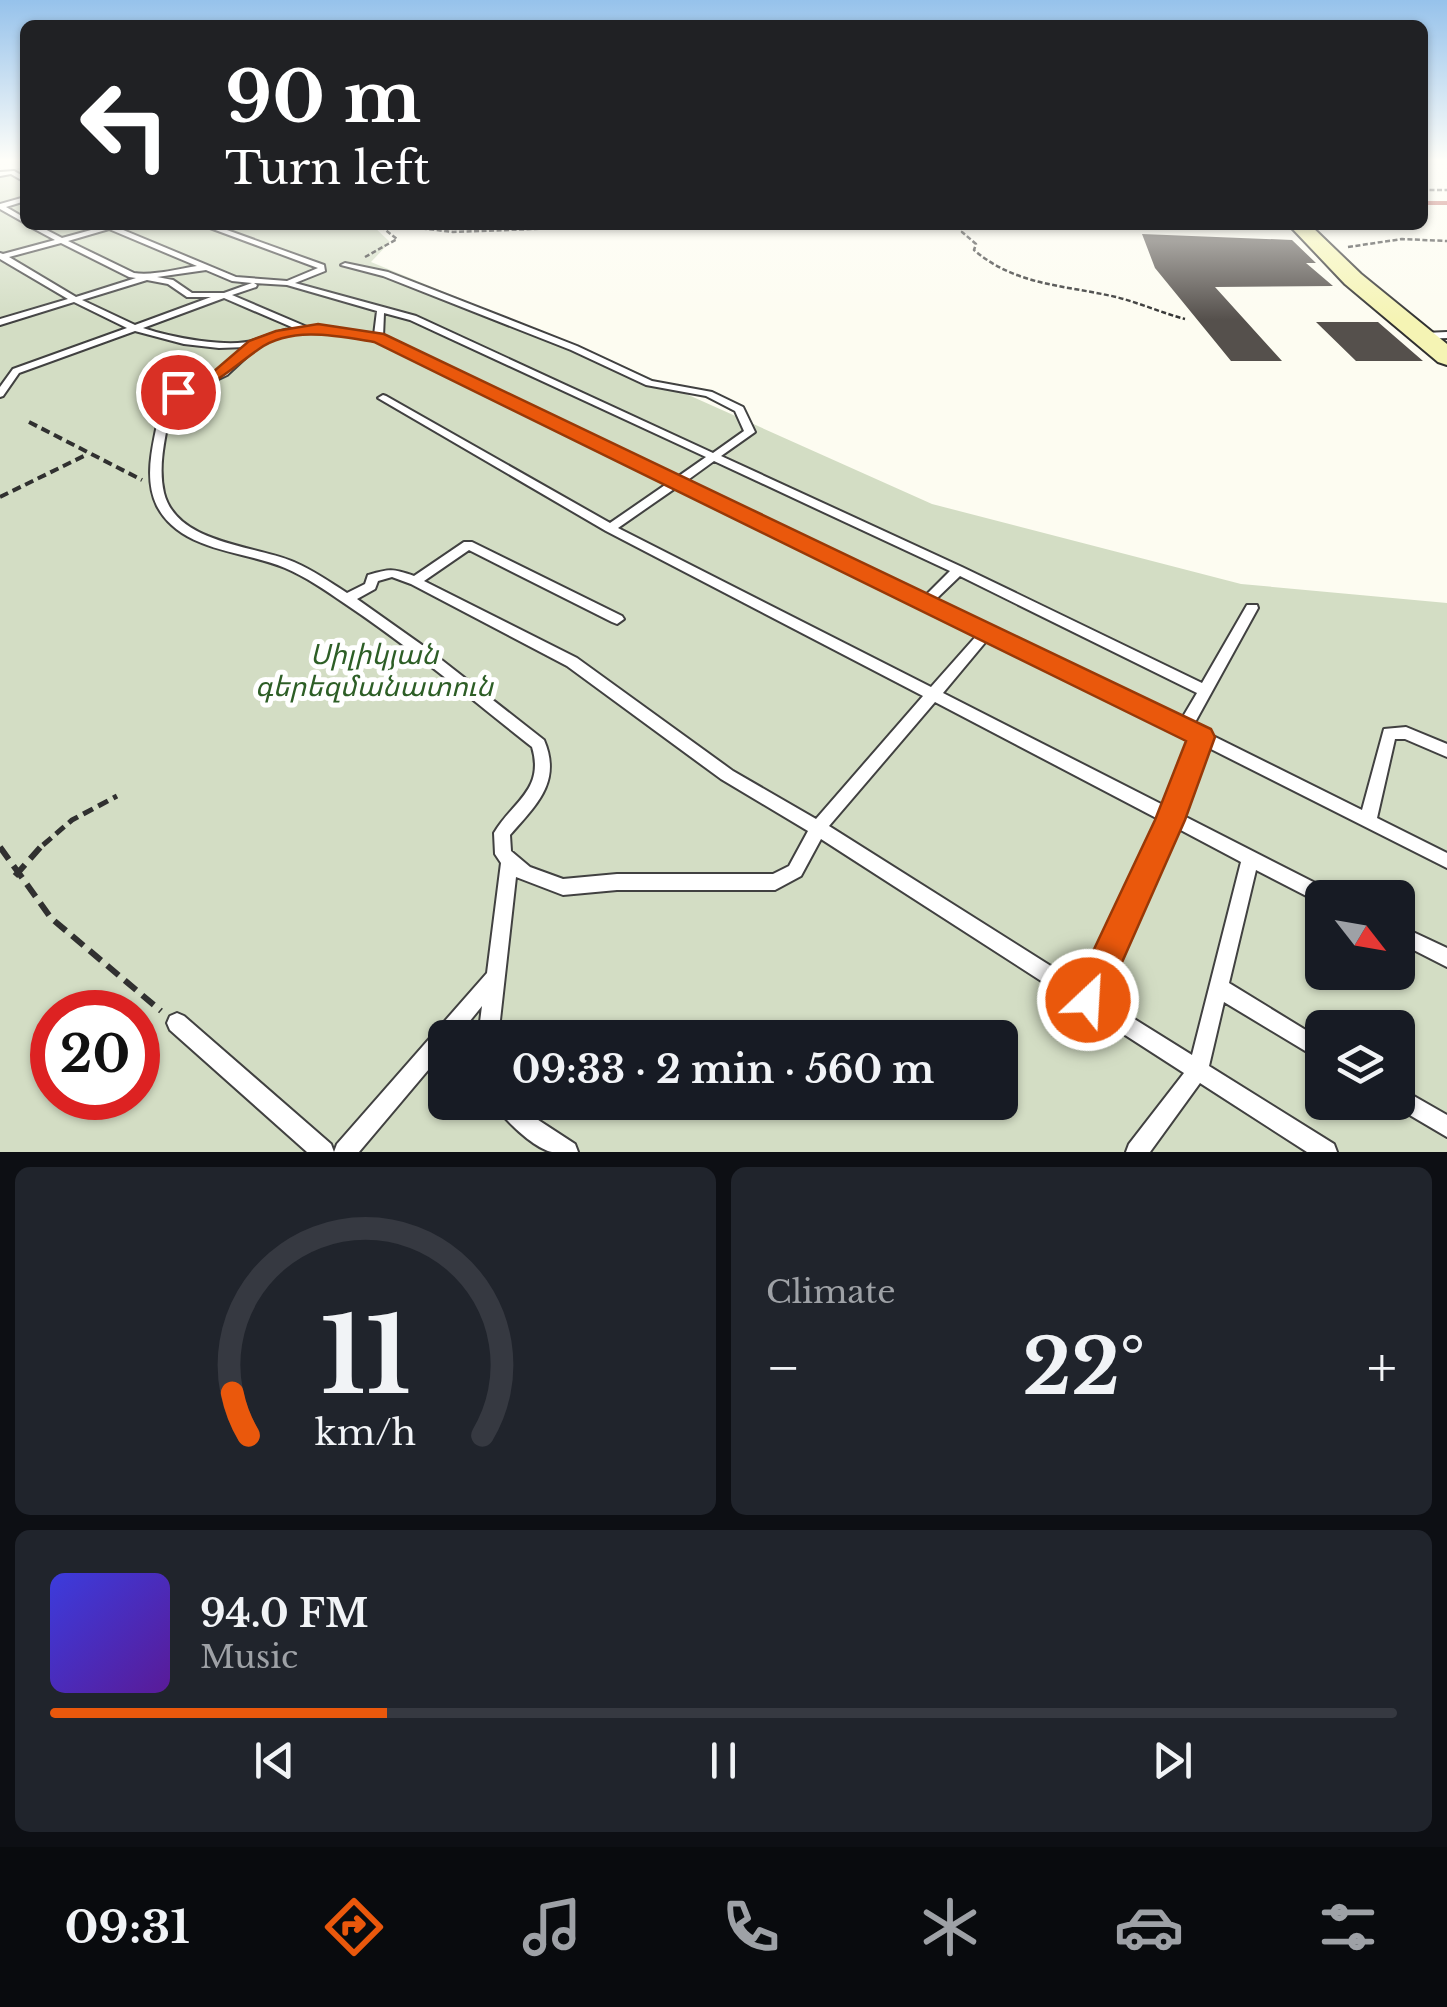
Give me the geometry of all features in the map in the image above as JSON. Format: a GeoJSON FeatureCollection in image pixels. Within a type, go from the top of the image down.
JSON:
{"type":"FeatureCollection","features":[{"type":"Feature","properties":{"kind":"main road"},"geometry":{"type":"LineString","coordinates":[[1304,230],[1447,357]]}},
{"type":"Feature","properties":{"kind":"lane"},"geometry":{"type":"LineString","coordinates":[[39,230],[97,262],[170,282],[190,295],[224,295],[307,330],[378,338],[1184,728],[1447,861]]}},
{"type":"Feature","properties":{"kind":"lane"},"geometry":{"type":"LineString","coordinates":[[0,256],[96,230]]}},
{"type":"Feature","properties":{"kind":"lane"},"geometry":{"type":"LineString","coordinates":[[119,230],[257,284]]}},
{"type":"Feature","properties":{"kind":"lane"},"geometry":{"type":"LineString","coordinates":[[0,394],[16,371],[257,284],[288,283],[322,270],[320,265],[220,230]]}},
{"type":"Feature","properties":{"kind":"lane"},"geometry":{"type":"LineString","coordinates":[[0,256],[122,327],[214,348],[254,344],[307,330]]}},
{"type":"Feature","properties":{"kind":"lane"},"geometry":{"type":"LineString","coordinates":[[344,265],[384,274],[556,341],[648,383],[709,394],[739,409],[750,432],[610,528]]}},
{"type":"Feature","properties":{"kind":"lane"},"geometry":{"type":"LineString","coordinates":[[0,322],[147,277],[211,267]]}},
{"type":"Feature","properties":{"kind":"lane"},"geometry":{"type":"LineString","coordinates":[[288,283],[380,312],[413,318],[710,459],[958,570],[1204,690]]}},
{"type":"Feature","properties":{"kind":"lane"},"geometry":{"type":"LineString","coordinates":[[378,338],[380,312]]}},
{"type":"Feature","properties":{"kind":"lane"},"geometry":{"type":"LineString","coordinates":[[1421,336],[1447,335]]}},
{"type":"Feature","properties":{"kind":"lane"},"geometry":{"type":"LineString","coordinates":[[254,344],[219,376],[167,400],[154,466],[168,516],[202,538],[299,569],[346,599],[539,744],[548,763],[544,784],[502,832],[503,854],[524,872],[563,887],[617,882],[774,882],[796,870],[818,828],[986,633]]}},
{"type":"Feature","properties":{"kind":"lane"},"geometry":{"type":"LineString","coordinates":[[383,398],[610,528],[1305,887]]}},
{"type":"Feature","properties":{"kind":"lane"},"geometry":{"type":"LineString","coordinates":[[415,581],[468,544],[617,619]]}},
{"type":"Feature","properties":{"kind":"lane"},"geometry":{"type":"LineString","coordinates":[[926,603],[958,570]]}},
{"type":"Feature","properties":{"kind":"lane"},"geometry":{"type":"LineString","coordinates":[[346,599],[371,586],[372,578],[382,573],[415,581],[572,662],[727,775],[818,828],[1326,1152]]}},
{"type":"Feature","properties":{"kind":"lane"},"geometry":{"type":"LineString","coordinates":[[1184,728],[1252,608]]}},
{"type":"Feature","properties":{"kind":"lane"},"geometry":{"type":"LineString","coordinates":[[1368,821],[1389,734],[1406,733],[1447,751]]}},
{"type":"Feature","properties":{"kind":"lane"},"geometry":{"type":"LineString","coordinates":[[1088,1000],[1170,820],[1202,737]]}},
{"type":"Feature","properties":{"kind":"lane"},"geometry":{"type":"LineString","coordinates":[[1137,1152],[1198,1070],[1250,859]]}},
{"type":"Feature","properties":{"kind":"lane"},"geometry":{"type":"LineString","coordinates":[[489,1020],[510,860]]}},
{"type":"Feature","properties":{"kind":"lane"},"geometry":{"type":"LineString","coordinates":[[1415,942],[1447,958]]}},
{"type":"Feature","properties":{"kind":"lane"},"geometry":{"type":"LineString","coordinates":[[345,1152],[492,980]]}},
{"type":"Feature","properties":{"kind":"lane"},"geometry":{"type":"LineString","coordinates":[[1221,989],[1305,1041]]}},
{"type":"Feature","properties":{"kind":"lane"},"geometry":{"type":"LineString","coordinates":[[177,1022],[323,1152]]}},
{"type":"Feature","properties":{"kind":"lane"},"geometry":{"type":"LineString","coordinates":[[1415,1107],[1447,1127]]}},
{"type":"Feature","properties":{"kind":"lane"},"geometry":{"type":"LineString","coordinates":[[520,1120],[567,1152]]}},
{"type":"Feature","properties":{"kind":"path"},"geometry":{"type":"LineString","coordinates":[[344,265],[397,240],[385,230]]}},
{"type":"Feature","properties":{"kind":"path"},"geometry":{"type":"LineString","coordinates":[[463,230],[535,230]]}},
{"type":"Feature","properties":{"kind":"path"},"geometry":{"type":"LineString","coordinates":[[964,230],[976,244],[974,250],[1009,275],[1108,296],[1185,319]]}},
{"type":"Feature","properties":{"kind":"path"},"geometry":{"type":"LineString","coordinates":[[1318,246],[1362,248],[1402,239],[1447,242]]}},
{"type":"Feature","properties":{"kind":"path"},"geometry":{"type":"LineString","coordinates":[[29,422],[160,489]]}},
{"type":"Feature","properties":{"kind":"path"},"geometry":{"type":"LineString","coordinates":[[0,497],[88,454]]}},
{"type":"Feature","properties":{"kind":"path"},"geometry":{"type":"LineString","coordinates":[[15,876],[73,815],[117,796]]}},
{"type":"Feature","properties":{"kind":"path"},"geometry":{"type":"LineString","coordinates":[[0,847],[15,876],[70,941],[177,1022]]}},
{"type":"Feature","properties":{"kind":"green space","name":"Սիլիկյան գերեզմանատուն"},"geometry":{"type":"Polygon","coordinates":[[[0,213],[20,213],[20,230],[377,230],[390,242],[371,262],[608,359],[932,504],[1241,584],[1447,603],[1447,1152],[0,1152],[0,213]]]}},
{"type":"Feature","properties":{"kind":"building"},"geometry":{"type":"Polygon","coordinates":[[[1142,234],[1292,240],[1316,263],[1306,263],[1333,286],[1215,287],[1282,361],[1231,361],[1155,268],[1142,234]]]}},
{"type":"Feature","properties":{"kind":"building"},"geometry":{"type":"Polygon","coordinates":[[[1316,322],[1378,322],[1423,361],[1356,361],[1316,322]]]}},
{"type":"Feature","properties":{"kind":"route"},"geometry":{"type":"LineString","coordinates":[[178,392],[219,376],[240,361],[254,344],[276,336],[318,329],[378,338],[1202,737],[1170,820],[1088,1000]]}}]}
